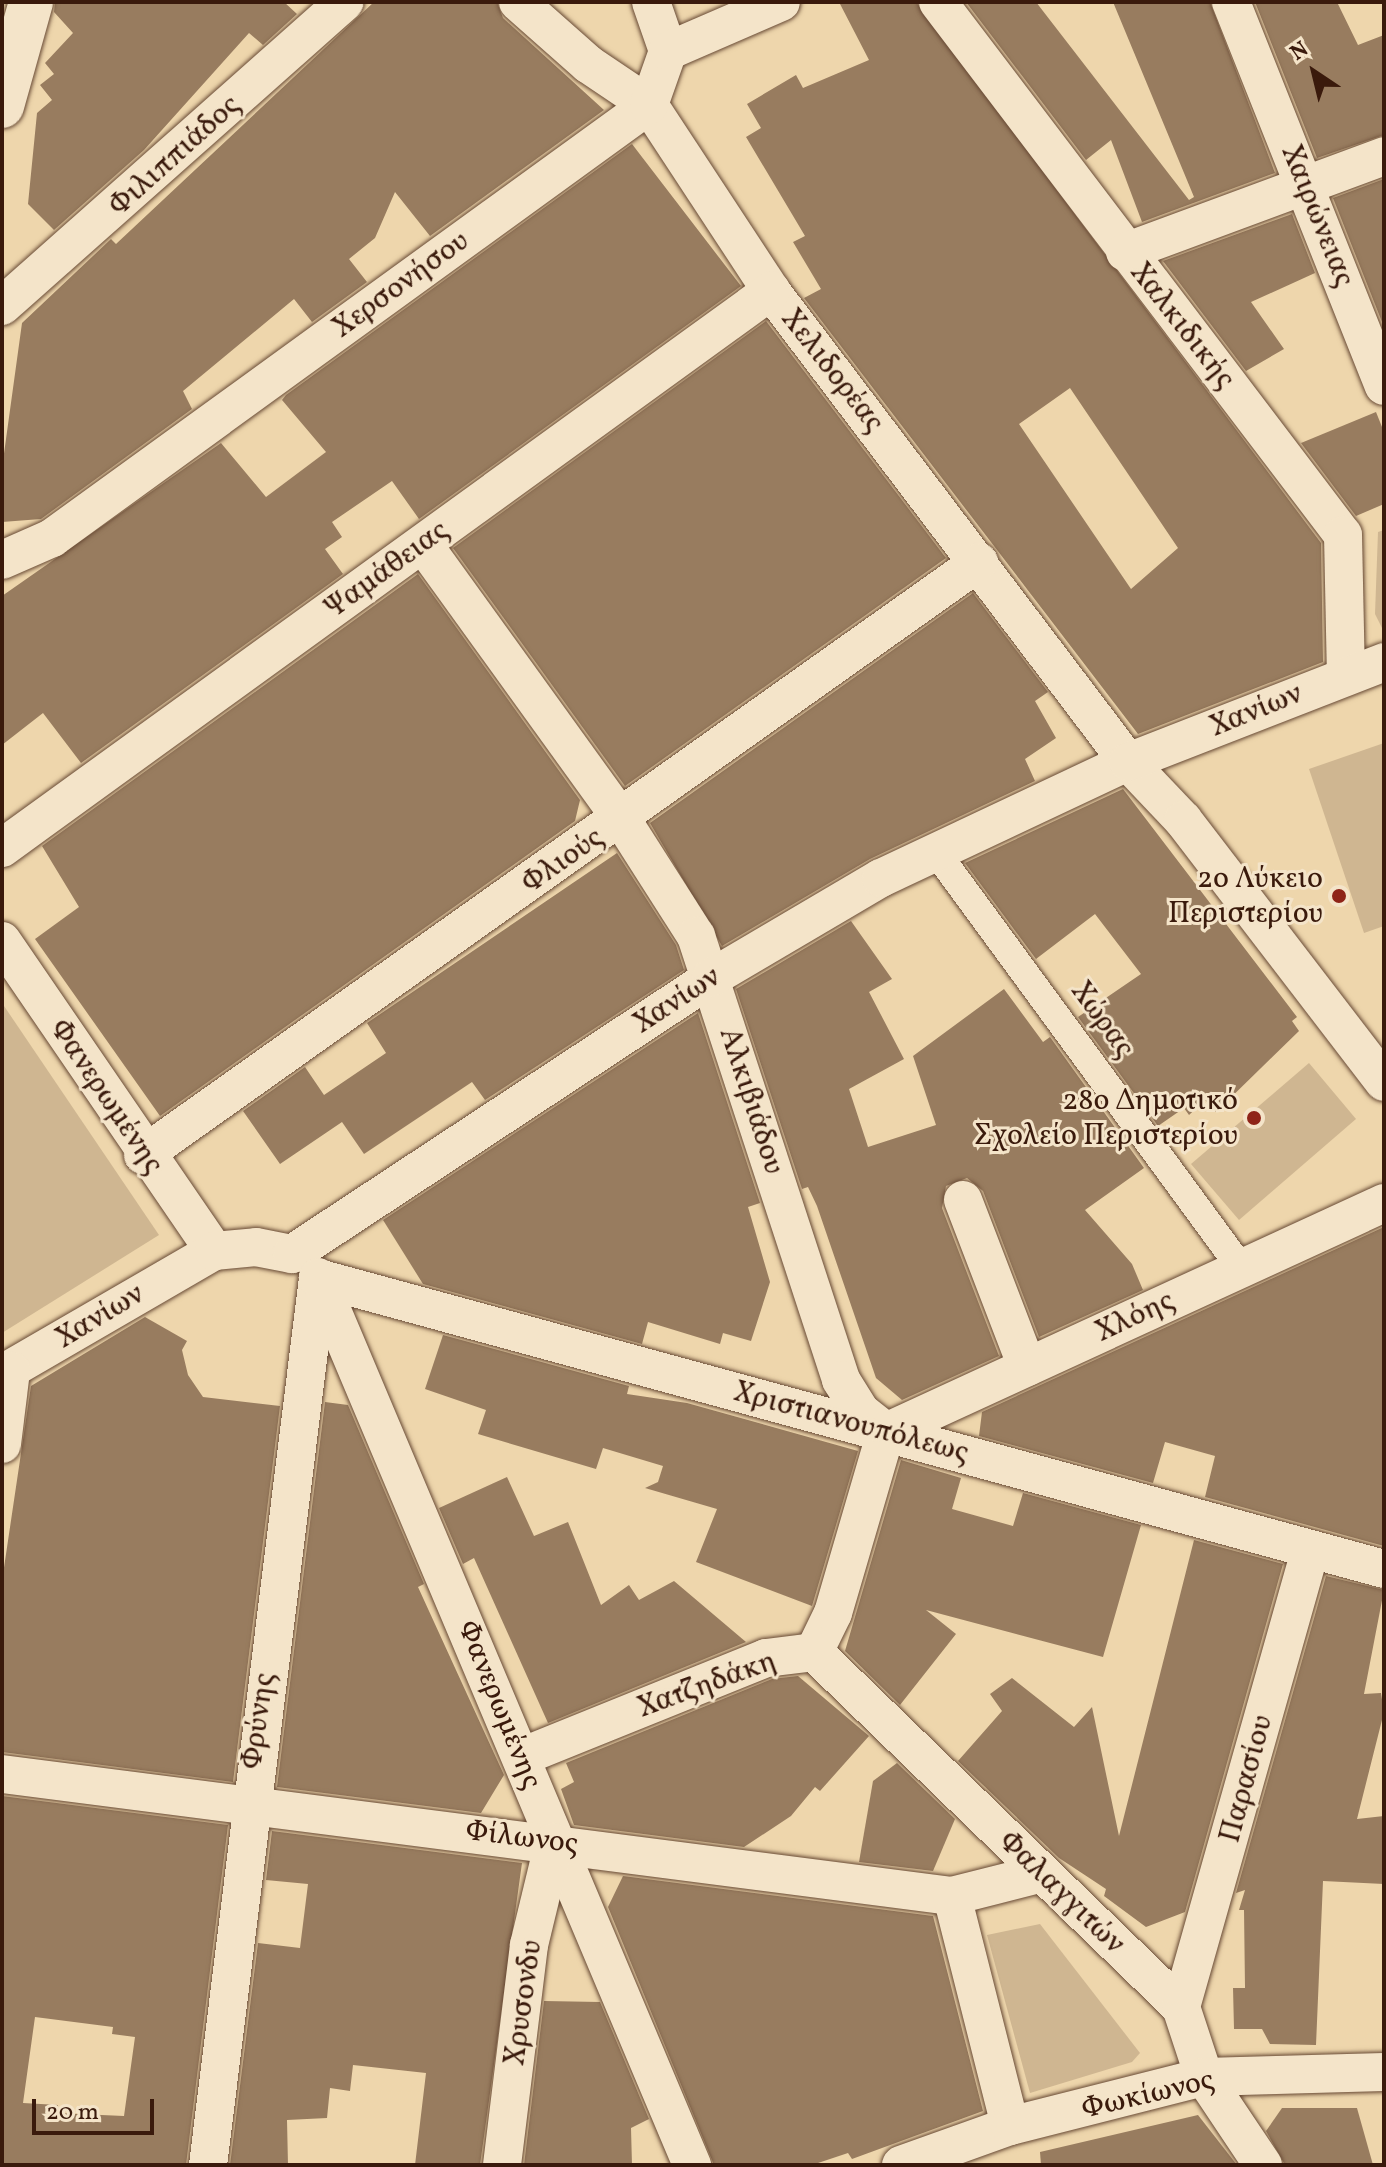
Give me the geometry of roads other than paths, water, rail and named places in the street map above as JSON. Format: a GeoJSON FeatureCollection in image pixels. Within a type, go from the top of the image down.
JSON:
{"type":"FeatureCollection","features":[{"type":"Feature","properties":{"kind":"street"},"geometry":{"type":"LineString","coordinates":[[2,106],[31,2]]}},
{"type":"Feature","properties":{"kind":"street","name":"Φιλιππιάδος"},"geometry":{"type":"LineString","coordinates":[[2,306],[344,2]]}},
{"type":"Feature","properties":{"kind":"street","name":"Χελιδορέας"},"geometry":{"type":"LineString","coordinates":[[518,2],[588,64],[649,105],[771,291],[1128,762],[1183,820],[1384,1082]]}},
{"type":"Feature","properties":{"kind":"street"},"geometry":{"type":"LineString","coordinates":[[649,105],[668,51],[651,2]]}},
{"type":"Feature","properties":{"kind":"street"},"geometry":{"type":"LineString","coordinates":[[668,51],[781,2]]}},
{"type":"Feature","properties":{"kind":"street","name":"Χαλκιδικής"},"geometry":{"type":"LineString","coordinates":[[938,2],[1343,535],[1346,676]]}},
{"type":"Feature","properties":{"kind":"street","name":"Χαιρώνειας"},"geometry":{"type":"LineString","coordinates":[[1231,2],[1384,386]]}},
{"type":"Feature","properties":{"kind":"street","name":"Χερσονήσου"},"geometry":{"type":"LineString","coordinates":[[2,560],[52,538],[649,105]]}},
{"type":"Feature","properties":{"kind":"street"},"geometry":{"type":"LineString","coordinates":[[1125,252],[1384,156]]}},
{"type":"Feature","properties":{"kind":"street","name":"Ψαμάθειας"},"geometry":{"type":"LineString","coordinates":[[2,848],[771,291]]}},
{"type":"Feature","properties":{"kind":"street","name":"Αλκιβιάδου"},"geometry":{"type":"LineString","coordinates":[[423,544],[622,820],[696,936],[841,1380],[861,1412],[886,1432]]}},
{"type":"Feature","properties":{"kind":"street","name":"Φλιούς"},"geometry":{"type":"LineString","coordinates":[[143,1155],[622,820],[979,562]]}},
{"type":"Feature","properties":{"kind":"street","name":"Χανίων"},"geometry":{"type":"LineString","coordinates":[[6,1372],[214,1251],[256,1247],[305,1266],[711,978],[936,852],[1128,762],[1384,662]]}},
{"type":"Feature","properties":{"kind":"street","name":"Χώρας"},"geometry":{"type":"LineString","coordinates":[[936,852],[1241,1268]]}},
{"type":"Feature","properties":{"kind":"street","name":"Φανερωμένης"},"geometry":{"type":"LineString","coordinates":[[2,941],[143,1155],[214,1251]]}},
{"type":"Feature","properties":{"kind":"street"},"geometry":{"type":"LineString","coordinates":[[963,1200],[1027,1367]]}},
{"type":"Feature","properties":{"kind":"street","name":"Χλόης"},"geometry":{"type":"LineString","coordinates":[[886,1432],[1384,1203]]}},
{"type":"Feature","properties":{"kind":"street","name":"Φανερωμένης"},"geometry":{"type":"LineString","coordinates":[[305,1266],[521,1757],[554,1842],[692,2165]]}},
{"type":"Feature","properties":{"kind":"street","name":"Χριστιανουπόλεως"},"geometry":{"type":"LineString","coordinates":[[305,1266],[886,1432],[1384,1569]]}},
{"type":"Feature","properties":{"kind":"street","name":"Φρύνης"},"geometry":{"type":"LineString","coordinates":[[208,2165],[305,1266]]}},
{"type":"Feature","properties":{"kind":"street"},"geometry":{"type":"LineString","coordinates":[[2,1444],[6,1372]]}},
{"type":"Feature","properties":{"kind":"street","name":"Χατζηδάκη"},"geometry":{"type":"LineString","coordinates":[[521,1757],[766,1658],[814,1652],[833,1613],[886,1432]]}},
{"type":"Feature","properties":{"kind":"street","name":"Παρασίου"},"geometry":{"type":"LineString","coordinates":[[1181,2007],[1310,1550]]}},
{"type":"Feature","properties":{"kind":"street","name":"Φαλαγγιτών"},"geometry":{"type":"LineString","coordinates":[[814,1652],[1039,1874],[1181,2007],[1204,2077],[1263,2165]]}},
{"type":"Feature","properties":{"kind":"street","name":"Φίλωνος"},"geometry":{"type":"LineString","coordinates":[[2,1774],[554,1842],[952,1896],[1039,1874]]}},
{"type":"Feature","properties":{"kind":"street","name":"Χρυσονδυ"},"geometry":{"type":"LineString","coordinates":[[502,2165],[529,1945],[554,1842]]}},
{"type":"Feature","properties":{"kind":"street"},"geometry":{"type":"LineString","coordinates":[[952,1896],[1010,2126]]}},
{"type":"Feature","properties":{"kind":"street","name":"Φωκίωνος"},"geometry":{"type":"LineString","coordinates":[[901,2165],[1010,2126],[1204,2077],[1384,2072]]}},
{"type":"Feature","properties":{"kind":"place","name":"2ο Λύκειο Περιστερίου"},"geometry":{"type":"Point","coordinates":[1339,896]}},
{"type":"Feature","properties":{"kind":"place","name":"28ο Δημοτικό Σχολείο Περιστερίου"},"geometry":{"type":"Point","coordinates":[1254,1118]}}]}
